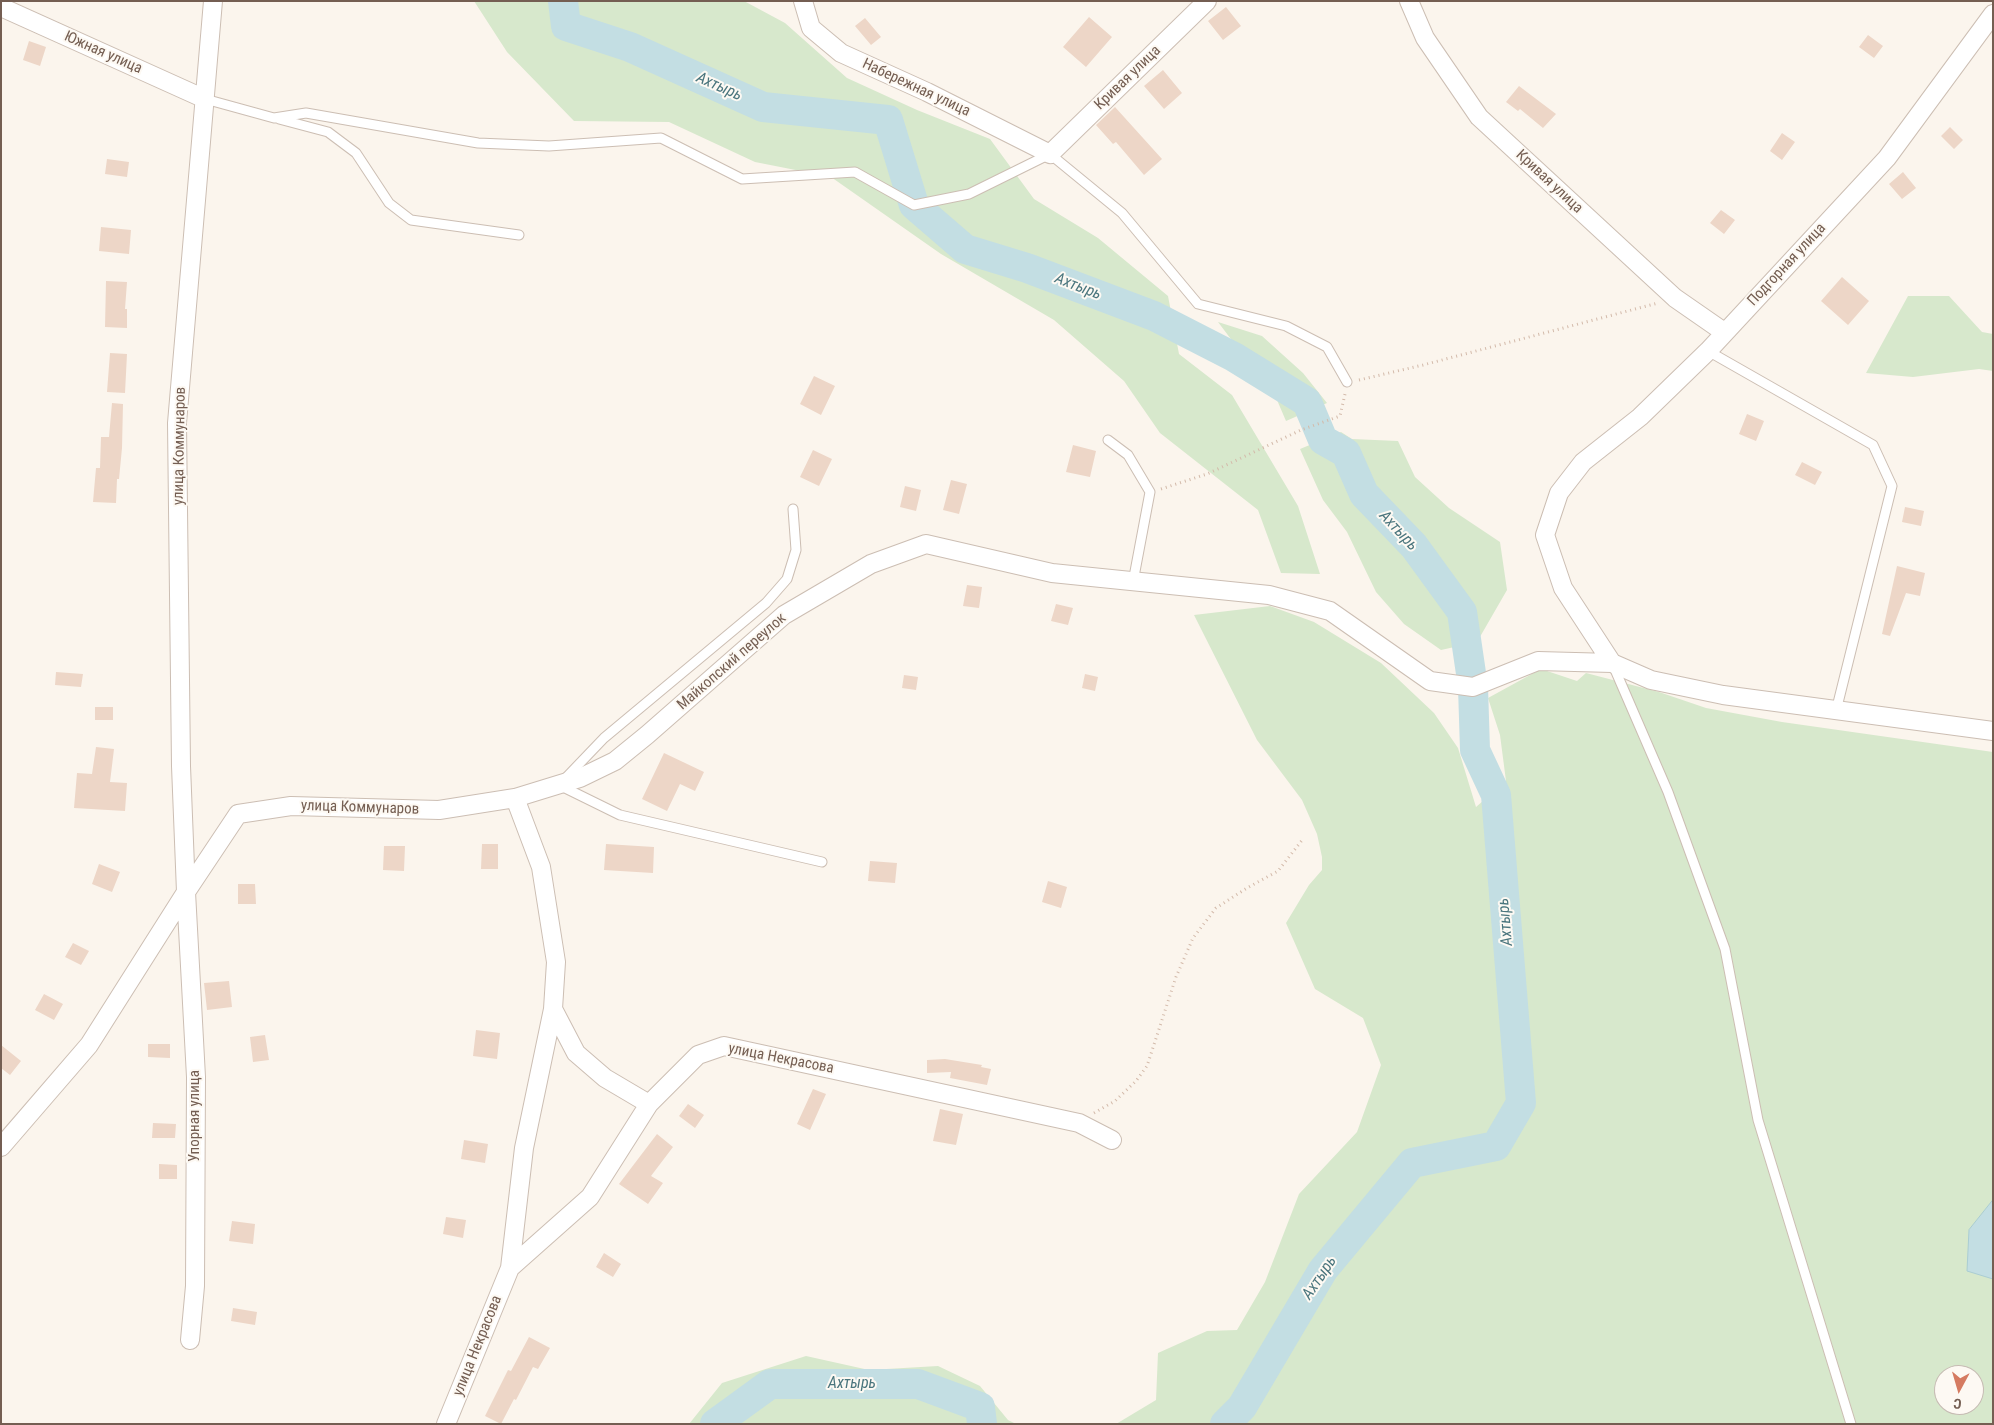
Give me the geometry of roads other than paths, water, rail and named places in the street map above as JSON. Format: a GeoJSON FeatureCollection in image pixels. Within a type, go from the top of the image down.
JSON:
{"type":"FeatureCollection","features":[{"type":"Feature","properties":{"kind":"street","name":"улица Коммунаров"},"geometry":{"type":"LineString","coordinates":[[186,892],[181,766],[178,423],[213,1]]}},
{"type":"Feature","properties":{"kind":"street","name":"Набережная улица"},"geometry":{"type":"LineString","coordinates":[[803,1],[811,28],[841,53],[927,92],[1050,154]]}},
{"type":"Feature","properties":{"kind":"street","name":"Кривая улица"},"geometry":{"type":"LineString","coordinates":[[1050,154],[1206,1]]}},
{"type":"Feature","properties":{"kind":"street","name":"Кривая улица"},"geometry":{"type":"LineString","coordinates":[[1409,1],[1425,38],[1479,117],[1676,298],[1724,332]]}},
{"type":"Feature","properties":{"kind":"street","name":"Южная улица"},"geometry":{"type":"LineString","coordinates":[[1,7],[205,99]]}},
{"type":"Feature","properties":{"kind":"street","name":"Подгорная улица"},"geometry":{"type":"LineString","coordinates":[[1612,663],[1563,588],[1545,535],[1559,494],[1583,462],[1640,417],[1708,351],[1887,158],[1993,14]]}},
{"type":"Feature","properties":{"kind":"street","name":"Майкопский переулок"},"geometry":{"type":"LineString","coordinates":[[515,798],[580,778],[615,761],[784,616],[871,564],[926,544],[1052,573],[1269,595],[1330,610],[1430,681],[1473,686],[1538,661],[1612,663]]}},
{"type":"Feature","properties":{"kind":"street"},"geometry":{"type":"LineString","coordinates":[[1612,663],[1651,680],[1723,695],[1993,731]]}},
{"type":"Feature","properties":{"kind":"street","name":"улица Коммунаров"},"geometry":{"type":"LineString","coordinates":[[1,1147],[89,1045],[238,814],[291,806],[439,810],[515,798]]}},
{"type":"Feature","properties":{"kind":"street","name":"улица Некрасова"},"geometry":{"type":"LineString","coordinates":[[446,1424],[510,1268],[524,1148],[553,1009],[556,962],[541,867],[515,798]]}},
{"type":"Feature","properties":{"kind":"street","name":"Упорная улица"},"geometry":{"type":"LineString","coordinates":[[186,892],[196,1077],[195,1286],[190,1340]]}},
{"type":"Feature","properties":{"kind":"street"},"geometry":{"type":"LineString","coordinates":[[553,1009],[576,1053],[605,1078],[649,1104]]}},
{"type":"Feature","properties":{"kind":"street","name":"улица Некрасова"},"geometry":{"type":"LineString","coordinates":[[510,1268],[590,1197],[649,1104],[698,1055],[724,1046],[1079,1123],[1112,1140]]}},
{"type":"Feature","properties":{"kind":"lane"},"geometry":{"type":"LineString","coordinates":[[205,99],[328,132],[356,154],[389,202],[411,220],[519,235]]}},
{"type":"Feature","properties":{"kind":"lane"},"geometry":{"type":"LineString","coordinates":[[274,118],[306,113],[478,143],[549,146],[662,138],[742,179],[855,172],[914,205],[968,194],[1050,154],[1122,213],[1198,304],[1286,326],[1327,347],[1347,382]]}},
{"type":"Feature","properties":{"kind":"lane"},"geometry":{"type":"LineString","coordinates":[[1708,351],[1874,445],[1892,486],[1836,711]]}},
{"type":"Feature","properties":{"kind":"lane"},"geometry":{"type":"LineString","coordinates":[[1108,440],[1128,455],[1150,492],[1133,582]]}},
{"type":"Feature","properties":{"kind":"lane"},"geometry":{"type":"LineString","coordinates":[[793,509],[796,550],[787,579],[782,585],[766,603],[604,738],[559,785],[620,815],[822,862]]}},
{"type":"Feature","properties":{"kind":"lane"},"geometry":{"type":"LineString","coordinates":[[1612,663],[1668,792],[1725,949],[1758,1120],[1851,1424]]}},
{"type":"Feature","properties":{"kind":"water"},"geometry":{"type":"Polygon","coordinates":[[[1993,1200],[1993,1279],[1967,1271],[1969,1230],[1993,1200]]]}},
{"type":"Feature","properties":{"kind":"waterway","name":"Ахтырь"},"geometry":{"type":"LineString","coordinates":[[563,1],[566,26],[630,47],[763,107],[888,120],[914,205],[965,249],[1027,268],[1154,316],[1234,357],[1307,402],[1323,440],[1346,453],[1364,494],[1414,546],[1462,612],[1473,687],[1475,750],[1496,795],[1521,1103],[1496,1146],[1412,1163],[1323,1270],[1242,1407],[1225,1424]]}},
{"type":"Feature","properties":{"kind":"waterway","name":"Ахтырь"},"geometry":{"type":"LineString","coordinates":[[715,1424],[770,1384],[918,1384],[980,1407],[982,1424]]}}]}
